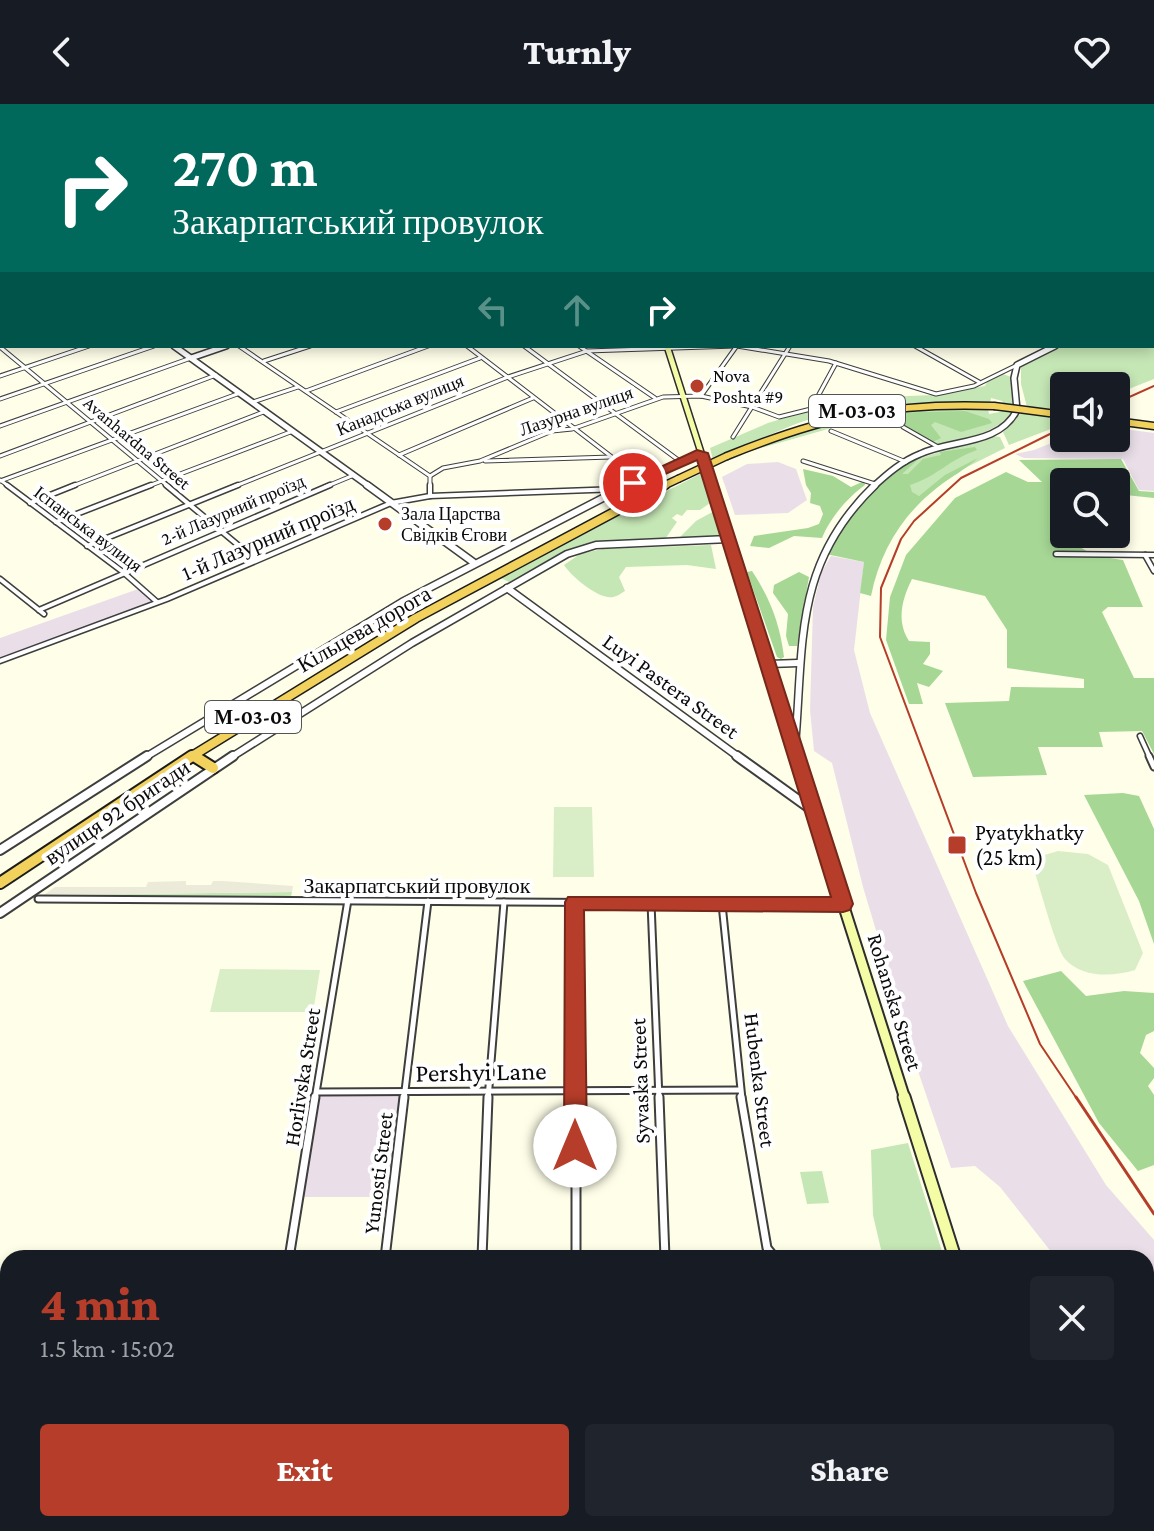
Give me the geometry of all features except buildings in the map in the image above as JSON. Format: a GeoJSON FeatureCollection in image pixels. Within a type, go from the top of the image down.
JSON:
{"type":"FeatureCollection","features":[{"type":"Feature","properties":{"kind":"highway","name":"Кільцева дорога"},"geometry":{"type":"LineString","coordinates":[[0,883],[193,755],[392,632],[514,563],[727,456],[798,426],[860,410],[933,404],[994,406],[1050,413]]}},
{"type":"Feature","properties":{"kind":"highway"},"geometry":{"type":"LineString","coordinates":[[1130,423],[1154,426]]}},
{"type":"Feature","properties":{"kind":"highway"},"geometry":{"type":"LineString","coordinates":[[193,755],[213,768]]}},
{"type":"Feature","properties":{"kind":"main road","name":"Rohanska Street"},"geometry":{"type":"LineString","coordinates":[[668,348],[952,1250]]}},
{"type":"Feature","properties":{"kind":"street","name":"Avanhardna Street"},"geometry":{"type":"LineString","coordinates":[[1,348],[256,560]]}},
{"type":"Feature","properties":{"kind":"street"},"geometry":{"type":"LineString","coordinates":[[0,376],[83,348]]}},
{"type":"Feature","properties":{"kind":"street"},"geometry":{"type":"LineString","coordinates":[[0,399],[148,348]]}},
{"type":"Feature","properties":{"kind":"street"},"geometry":{"type":"LineString","coordinates":[[177,348],[324,451],[473,562]]}},
{"type":"Feature","properties":{"kind":"street"},"geometry":{"type":"LineString","coordinates":[[0,426],[220,348]]}},
{"type":"Feature","properties":{"kind":"street"},"geometry":{"type":"LineString","coordinates":[[242,348],[430,476],[430,496]]}},
{"type":"Feature","properties":{"kind":"street"},"geometry":{"type":"LineString","coordinates":[[263,362],[304,348]]}},
{"type":"Feature","properties":{"kind":"street"},"geometry":{"type":"LineString","coordinates":[[306,391],[423,348]]}},
{"type":"Feature","properties":{"kind":"street"},"geometry":{"type":"LineString","coordinates":[[470,348],[612,457],[633,483]]}},
{"type":"Feature","properties":{"kind":"street"},"geometry":{"type":"LineString","coordinates":[[527,348],[681,462]]}},
{"type":"Feature","properties":{"kind":"street"},"geometry":{"type":"LineString","coordinates":[[582,348],[656,398]]}},
{"type":"Feature","properties":{"kind":"street","name":"Канадська вулиця"},"geometry":{"type":"LineString","coordinates":[[87,546],[508,377],[587,351],[648,348]]}},
{"type":"Feature","properties":{"kind":"street"},"geometry":{"type":"LineString","coordinates":[[701,396],[735,348]]}},
{"type":"Feature","properties":{"kind":"street","name":"Канадська вулиця"},"geometry":{"type":"LineString","coordinates":[[750,348],[836,363],[936,394],[980,382]]}},
{"type":"Feature","properties":{"kind":"street"},"geometry":{"type":"LineString","coordinates":[[733,437],[789,348]]}},
{"type":"Feature","properties":{"kind":"street"},"geometry":{"type":"LineString","coordinates":[[919,348],[980,382],[1051,348]]}},
{"type":"Feature","properties":{"kind":"street"},"geometry":{"type":"LineString","coordinates":[[0,355],[7,353]]}},
{"type":"Feature","properties":{"kind":"street"},"geometry":{"type":"LineString","coordinates":[[336,412],[481,357]]}},
{"type":"Feature","properties":{"kind":"street","name":"Лазурна вулиця"},"geometry":{"type":"LineString","coordinates":[[480,461],[552,431],[572,429],[656,398],[701,396],[752,407],[779,417],[811,409],[836,363]]}},
{"type":"Feature","properties":{"kind":"street"},"geometry":{"type":"LineString","coordinates":[[795,746],[798,663],[804,614],[818,562],[835,529],[875,484],[906,462],[938,447],[991,433],[1009,422],[1020,403],[1014,374],[1017,365]]}},
{"type":"Feature","properties":{"kind":"street"},"geometry":{"type":"LineString","coordinates":[[0,456],[216,375]]}},
{"type":"Feature","properties":{"kind":"street"},"geometry":{"type":"LineString","coordinates":[[253,402],[299,386]]}},
{"type":"Feature","properties":{"kind":"street"},"geometry":{"type":"LineString","coordinates":[[0,481],[240,393]]}},
{"type":"Feature","properties":{"kind":"street"},"geometry":{"type":"LineString","coordinates":[[399,455],[534,397]]}},
{"type":"Feature","properties":{"kind":"street"},"geometry":{"type":"LineString","coordinates":[[30,503],[266,411]]}},
{"type":"Feature","properties":{"kind":"street"},"geometry":{"type":"LineString","coordinates":[[903,427],[938,447]]}},
{"type":"Feature","properties":{"kind":"street"},"geometry":{"type":"LineString","coordinates":[[56,522],[294,431]]}},
{"type":"Feature","properties":{"kind":"street"},"geometry":{"type":"LineString","coordinates":[[831,431],[906,462]]}},
{"type":"Feature","properties":{"kind":"street","name":"вулиця 92 бригади"},"geometry":{"type":"LineString","coordinates":[[0,850],[236,697],[473,562],[620,489],[701,453]]}},
{"type":"Feature","properties":{"kind":"street","name":"Лазурна вулиця"},"geometry":{"type":"LineString","coordinates":[[430,476],[443,468],[480,461],[612,457]]}},
{"type":"Feature","properties":{"kind":"street"},"geometry":{"type":"LineString","coordinates":[[803,461],[875,484]]}},
{"type":"Feature","properties":{"kind":"street","name":"2-й Лазурний проїзд"},"geometry":{"type":"LineString","coordinates":[[0,579],[41,612],[123,572],[355,475]]}},
{"type":"Feature","properties":{"kind":"street","name":"Іспанська вулиця"},"geometry":{"type":"LineString","coordinates":[[0,481],[123,572],[157,602]]}},
{"type":"Feature","properties":{"kind":"street"},"geometry":{"type":"LineString","coordinates":[[391,503],[430,496],[620,489]]}},
{"type":"Feature","properties":{"kind":"street","name":"1-й Лазурний проїзд"},"geometry":{"type":"LineString","coordinates":[[0,661],[157,602],[391,503]]}},
{"type":"Feature","properties":{"kind":"street","name":"вулиця 92 бригади"},"geometry":{"type":"LineString","coordinates":[[0,913],[213,768],[375,665],[507,588],[587,546],[729,539]]}},
{"type":"Feature","properties":{"kind":"street"},"geometry":{"type":"LineString","coordinates":[[1056,554],[1154,555]]}},
{"type":"Feature","properties":{"kind":"street"},"geometry":{"type":"LineString","coordinates":[[1145,555],[1154,571]]}},
{"type":"Feature","properties":{"kind":"street","name":"Luyi Pastera Street"},"geometry":{"type":"LineString","coordinates":[[507,588],[815,812]]}},
{"type":"Feature","properties":{"kind":"street"},"geometry":{"type":"LineString","coordinates":[[769,664],[798,663]]}},
{"type":"Feature","properties":{"kind":"street"},"geometry":{"type":"LineString","coordinates":[[1140,736],[1153,764]]}},
{"type":"Feature","properties":{"kind":"street","name":"Закарпатський провулок"},"geometry":{"type":"LineString","coordinates":[[38,899],[843,904]]}},
{"type":"Feature","properties":{"kind":"street","name":"Horlivska Street"},"geometry":{"type":"LineString","coordinates":[[290,1250],[348,900]]}},
{"type":"Feature","properties":{"kind":"street","name":"Yunosti Street"},"geometry":{"type":"LineString","coordinates":[[386,1250],[428,901]]}},
{"type":"Feature","properties":{"kind":"street"},"geometry":{"type":"LineString","coordinates":[[482,1250],[488,1093],[504,902]]}},
{"type":"Feature","properties":{"kind":"street"},"geometry":{"type":"LineString","coordinates":[[575,902],[576,1250]]}},
{"type":"Feature","properties":{"kind":"street","name":"Syvaska Street"},"geometry":{"type":"LineString","coordinates":[[651,903],[665,1250]]}},
{"type":"Feature","properties":{"kind":"street","name":"Hubenka Street"},"geometry":{"type":"LineString","coordinates":[[722,904],[740,1090],[769,1250]]}},
{"type":"Feature","properties":{"kind":"street","name":"Pershyi Lane"},"geometry":{"type":"LineString","coordinates":[[318,1092],[740,1090]]}},
{"type":"Feature","properties":{"kind":"shaded area"},"geometry":{"type":"Polygon","coordinates":[[[1130,430],[1154,433],[1154,491],[1139,490],[1123,459],[1024,458],[1015,454],[1050,444],[1050,452],[1130,452],[1130,430]]]}},
{"type":"Feature","properties":{"kind":"shaded area"},"geometry":{"type":"Polygon","coordinates":[[[778,462],[796,469],[807,500],[788,513],[735,515],[722,477],[747,464],[778,462]]]}},
{"type":"Feature","properties":{"kind":"shaded area"},"geometry":{"type":"Polygon","coordinates":[[[831,556],[864,562],[854,650],[870,713],[1008,1026],[1106,1185],[1154,1240],[1154,1250],[1050,1250],[1000,1187],[975,1166],[951,1168],[918,1071],[863,887],[832,763],[814,751],[810,710],[813,607],[821,573],[831,556]]]}},
{"type":"Feature","properties":{"kind":"shaded area"},"geometry":{"type":"Polygon","coordinates":[[[141,588],[157,602],[0,661],[0,638],[141,588]]]}},
{"type":"Feature","properties":{"kind":"shaded area"},"geometry":{"type":"Polygon","coordinates":[[[186,881],[186,885],[211,885],[213,881],[223,881],[293,886],[292,892],[49,895],[38,899],[55,887],[146,887],[148,882],[186,881]]]}},
{"type":"Feature","properties":{"kind":"shaded area"},"geometry":{"type":"Polygon","coordinates":[[[318,1092],[406,1093],[392,1197],[300,1197],[318,1092]]]}},
{"type":"Feature","properties":{"kind":"green space"},"geometry":{"type":"Polygon","coordinates":[[[1059,348],[1154,348],[1154,379],[1130,388],[1130,372],[1050,372],[1050,429],[1009,445],[1003,432],[1027,407],[1021,384],[1021,367],[1059,348]]]}},
{"type":"Feature","properties":{"kind":"green space"},"geometry":{"type":"Polygon","coordinates":[[[1003,374],[1011,377],[1018,404],[1002,422],[970,437],[935,445],[932,444],[940,438],[884,413],[740,454],[804,428],[855,413],[944,407],[988,409],[989,414],[1005,411],[1002,401],[991,398],[990,405],[890,404],[841,411],[793,425],[713,460],[710,448],[768,423],[824,406],[862,398],[933,395],[985,386],[1003,374]]]}},
{"type":"Feature","properties":{"kind":"green space"},"geometry":{"type":"Polygon","coordinates":[[[965,411],[989,419],[992,423],[961,432],[935,422],[931,425],[941,438],[932,443],[884,413],[965,411]]]}},
{"type":"Feature","properties":{"kind":"green space"},"geometry":{"type":"Polygon","coordinates":[[[992,436],[1000,437],[1005,448],[953,474],[919,496],[880,487],[920,458],[992,436]]]}},
{"type":"Feature","properties":{"kind":"green space"},"geometry":{"type":"Polygon","coordinates":[[[975,447],[977,450],[910,485],[912,492],[919,496],[945,475],[978,458],[925,498],[903,522],[880,564],[871,596],[860,593],[864,562],[826,554],[843,526],[880,482],[909,461],[923,455],[902,474],[908,474],[923,459],[941,455],[940,452],[975,447]]]}},
{"type":"Feature","properties":{"kind":"green space"},"geometry":{"type":"Polygon","coordinates":[[[1121,459],[1126,468],[1050,468],[1050,548],[1083,548],[1123,560],[1143,607],[1108,607],[1102,612],[1134,678],[1154,678],[1154,754],[1142,731],[1099,732],[1103,747],[1038,747],[1047,775],[973,777],[945,703],[1009,701],[1011,687],[1084,688],[1084,679],[1007,668],[1007,630],[985,596],[912,579],[902,610],[905,633],[909,641],[930,642],[930,654],[923,664],[943,671],[929,687],[917,683],[923,704],[909,704],[886,640],[890,597],[906,555],[955,498],[1006,472],[1028,482],[1042,482],[1019,460],[1121,459]]]}},
{"type":"Feature","properties":{"kind":"green space"},"geometry":{"type":"Polygon","coordinates":[[[803,469],[833,476],[851,487],[864,481],[865,485],[840,508],[822,538],[794,536],[769,548],[750,546],[754,536],[819,524],[823,514],[820,506],[810,503],[811,493],[803,469]]]}},
{"type":"Feature","properties":{"kind":"green space"},"geometry":{"type":"Polygon","coordinates":[[[704,472],[713,501],[700,510],[687,510],[682,516],[677,514],[672,518],[677,522],[665,539],[586,544],[511,583],[499,577],[704,472]]]}},
{"type":"Feature","properties":{"kind":"green space"},"geometry":{"type":"Polygon","coordinates":[[[1130,475],[1139,491],[1154,492],[1154,498],[1130,495],[1130,475]]]}},
{"type":"Feature","properties":{"kind":"green space"},"geometry":{"type":"Polygon","coordinates":[[[716,510],[723,536],[679,538],[696,521],[716,510]]]}},
{"type":"Feature","properties":{"kind":"green space"},"geometry":{"type":"Polygon","coordinates":[[[711,545],[716,569],[687,565],[626,567],[619,577],[625,591],[613,597],[593,591],[564,565],[580,554],[602,549],[711,545]]]}},
{"type":"Feature","properties":{"kind":"green space"},"geometry":{"type":"Polygon","coordinates":[[[752,571],[777,622],[784,657],[781,659],[777,657],[747,572],[752,571]]]}},
{"type":"Feature","properties":{"kind":"green space"},"geometry":{"type":"Polygon","coordinates":[[[799,572],[809,577],[797,646],[789,646],[786,636],[788,614],[773,593],[774,585],[799,572]]]}},
{"type":"Feature","properties":{"kind":"green space"},"geometry":{"type":"Polygon","coordinates":[[[1123,793],[1139,796],[1154,829],[1154,944],[1139,901],[1084,795],[1123,793]]]}},
{"type":"Feature","properties":{"kind":"green space"},"geometry":{"type":"Polygon","coordinates":[[[554,807],[592,807],[594,877],[553,877],[554,807]]]}},
{"type":"Feature","properties":{"kind":"green space"},"geometry":{"type":"Polygon","coordinates":[[[1058,851],[1088,854],[1108,865],[1143,953],[1135,970],[1117,974],[1089,973],[1072,965],[1061,953],[1034,870],[1041,856],[1058,851]]]}},
{"type":"Feature","properties":{"kind":"green space"},"geometry":{"type":"Polygon","coordinates":[[[292,892],[290,901],[43,899],[49,895],[292,892]]]}},
{"type":"Feature","properties":{"kind":"green space"},"geometry":{"type":"Polygon","coordinates":[[[220,969],[320,970],[313,1012],[210,1012],[220,969]]]}},
{"type":"Feature","properties":{"kind":"green space"},"geometry":{"type":"Polygon","coordinates":[[[1061,971],[1086,996],[1124,991],[1154,993],[1154,1031],[1146,1035],[1140,1053],[1154,1068],[1154,1078],[1148,1086],[1154,1095],[1154,1165],[1138,1171],[1099,1123],[1023,981],[1061,971]]]}},
{"type":"Feature","properties":{"kind":"green space"},"geometry":{"type":"Polygon","coordinates":[[[908,1143],[941,1250],[881,1250],[873,1215],[871,1150],[908,1143]]]}},
{"type":"Feature","properties":{"kind":"green space"},"geometry":{"type":"Polygon","coordinates":[[[822,1171],[829,1203],[807,1204],[800,1172],[822,1171]]]}},
{"type":"Feature","properties":{"kind":"railway"},"geometry":{"type":"LineString","coordinates":[[1130,397],[1154,386]]}},
{"type":"Feature","properties":{"kind":"railway"},"geometry":{"type":"LineString","coordinates":[[1050,434],[961,478],[914,521],[901,539],[881,588],[880,637],[976,893],[1040,1044],[1077,1099]]}},
{"type":"Feature","properties":{"kind":"railway"},"geometry":{"type":"LineString","coordinates":[[1076,1097],[1154,1214]]}},
{"type":"Feature","properties":{"kind":"place","name":"Nova Poshta #9"},"geometry":{"type":"Point","coordinates":[697,386]}},
{"type":"Feature","properties":{"kind":"place","name":"Зала Царства Свідків Єгови"},"geometry":{"type":"Point","coordinates":[385,524]}},
{"type":"Feature","properties":{"kind":"place","name":"Pyatykhatky (25 km)"},"geometry":{"type":"Point","coordinates":[957,845]}},
{"type":"Feature","properties":{"kind":"route"},"geometry":{"type":"LineString","coordinates":[[575,1146],[575,902],[843,904],[701,453],[633,483]]}}]}
